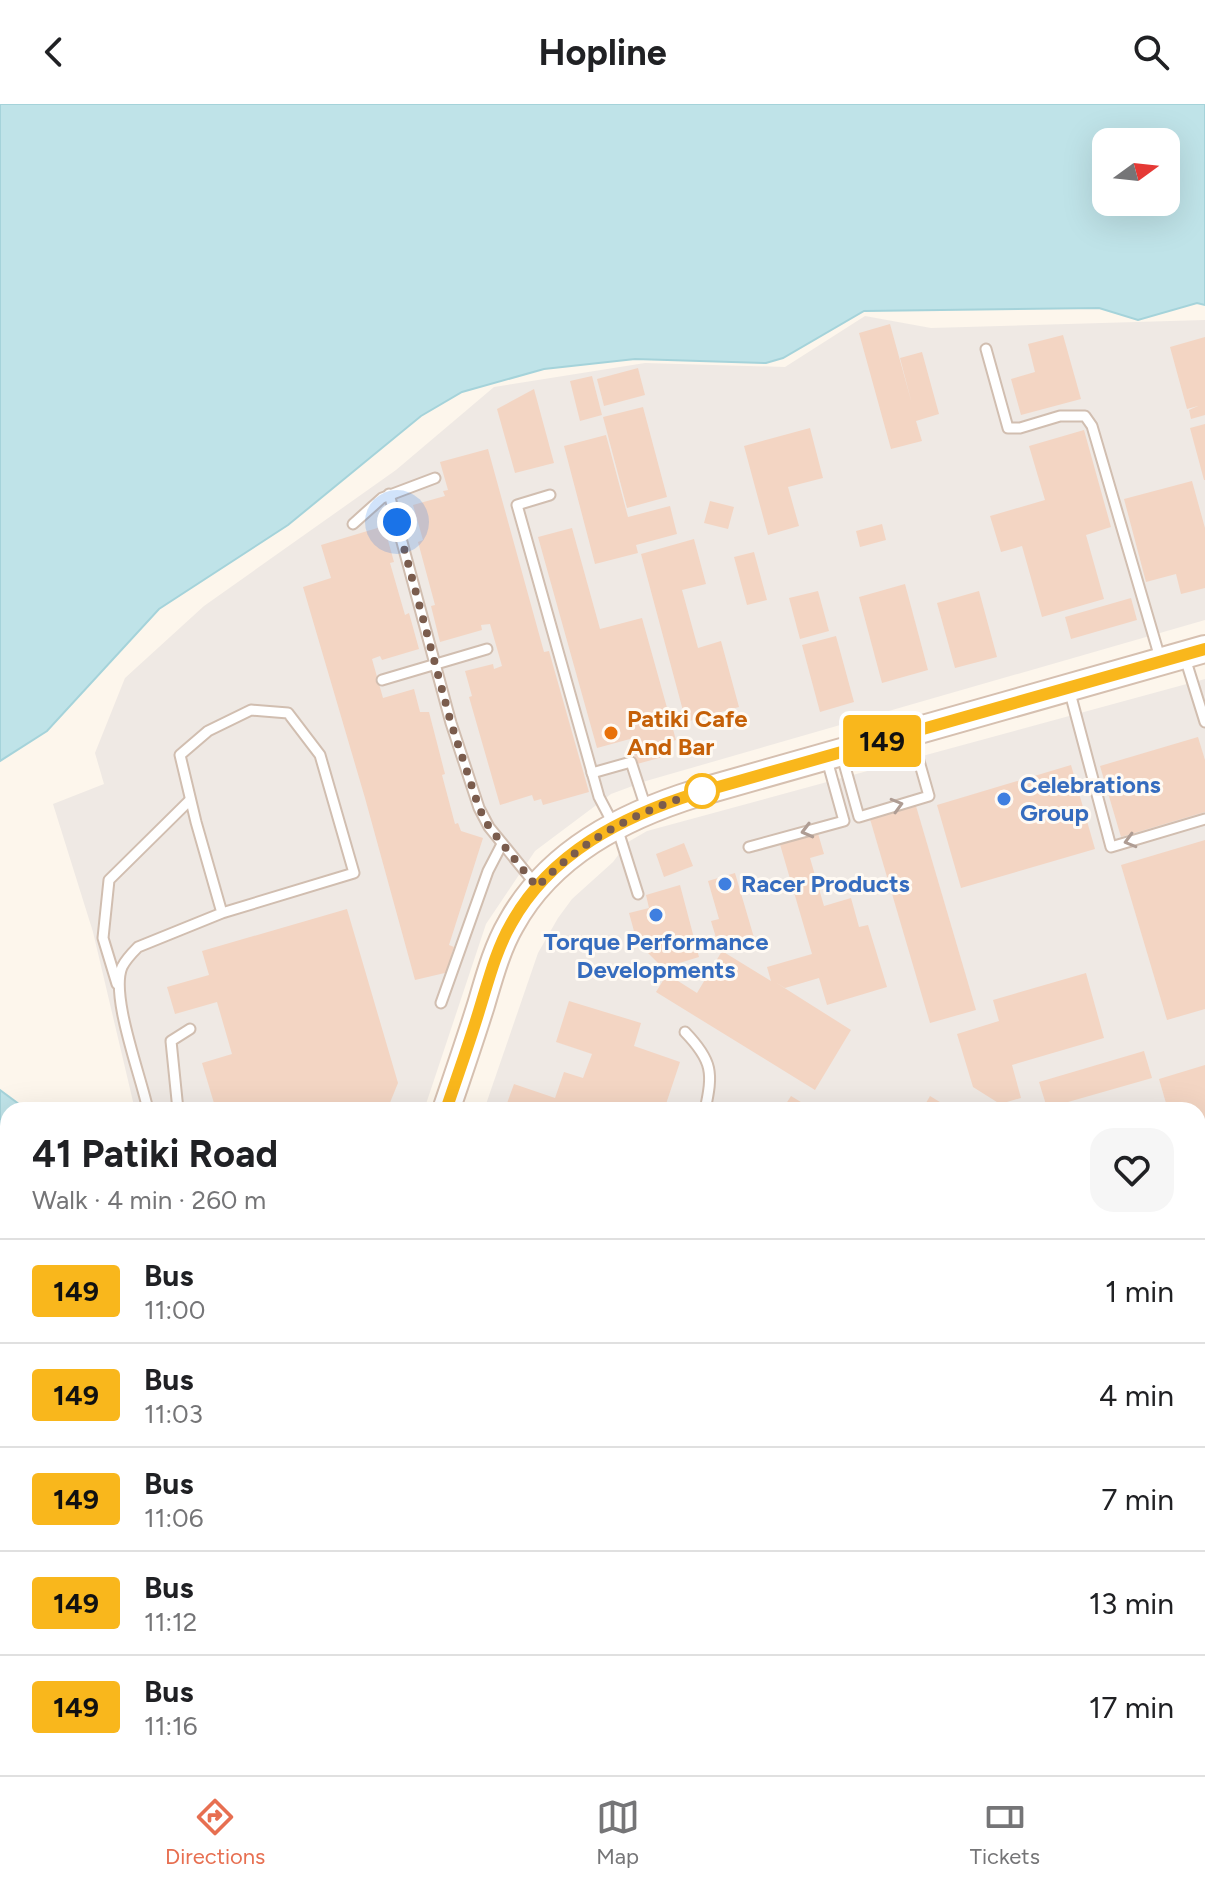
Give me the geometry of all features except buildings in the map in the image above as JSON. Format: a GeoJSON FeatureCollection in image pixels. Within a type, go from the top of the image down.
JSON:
{"type":"FeatureCollection","features":[{"type":"Feature","properties":{"kind":"main road"},"geometry":{"type":"LineString","coordinates":[[456,1102],[509,927],[537,887],[577,849],[613,826],[647,810],[697,793],[1183,655]]}},
{"type":"Feature","properties":{"kind":"lane"},"geometry":{"type":"LineString","coordinates":[[986,349],[1008,428],[1020,428],[1060,416],[1085,416],[1092,426],[1183,655],[1205,722]]}},
{"type":"Feature","properties":{"kind":"lane"},"geometry":{"type":"LineString","coordinates":[[353,524],[389,494],[435,478]]}},
{"type":"Feature","properties":{"kind":"lane"},"geometry":{"type":"LineString","coordinates":[[389,494],[451,723],[479,808],[489,827],[537,887]]}},
{"type":"Feature","properties":{"kind":"lane"},"geometry":{"type":"LineString","coordinates":[[550,495],[517,505],[599,797],[620,837],[638,894]]}},
{"type":"Feature","properties":{"kind":"lane"},"geometry":{"type":"LineString","coordinates":[[382,680],[487,649]]}},
{"type":"Feature","properties":{"kind":"lane"},"geometry":{"type":"LineString","coordinates":[[1068,688],[1111,847],[1205,819]]}},
{"type":"Feature","properties":{"kind":"lane"},"geometry":{"type":"LineString","coordinates":[[119,991],[122,968],[138,947],[222,913],[354,873],[320,755],[288,713],[251,710],[208,731],[180,755],[222,913]]}},
{"type":"Feature","properties":{"kind":"lane"},"geometry":{"type":"LineString","coordinates":[[833,755],[859,817],[929,796],[911,733]]}},
{"type":"Feature","properties":{"kind":"lane"},"geometry":{"type":"LineString","coordinates":[[749,847],[844,821],[833,755]]}},
{"type":"Feature","properties":{"kind":"lane"},"geometry":{"type":"LineString","coordinates":[[592,773],[631,762],[647,810]]}},
{"type":"Feature","properties":{"kind":"lane"},"geometry":{"type":"LineString","coordinates":[[146,1102],[103,938],[109,880],[190,800]]}},
{"type":"Feature","properties":{"kind":"lane"},"geometry":{"type":"LineString","coordinates":[[441,1003],[488,871],[502,844]]}},
{"type":"Feature","properties":{"kind":"lane"},"geometry":{"type":"LineString","coordinates":[[177,1102],[171,1041],[190,1029]]}},
{"type":"Feature","properties":{"kind":"lane"},"geometry":{"type":"LineString","coordinates":[[685,1032],[701,1048],[712,1079],[707,1102]]}},
{"type":"Feature","properties":{"kind":"shaded area"},"geometry":{"type":"Polygon","coordinates":[[[865,316],[931,328],[1205,320],[1205,620],[646,781],[611,794],[535,851],[486,924],[427,1102],[133,1102],[93,932],[53,804],[104,784],[95,753],[125,678],[204,606],[396,470],[494,387],[645,363],[785,367],[865,316]]]}},
{"type":"Feature","properties":{"kind":"shaded area"},"geometry":{"type":"Polygon","coordinates":[[[1205,679],[1205,1102],[487,1102],[538,953],[558,918],[572,899],[613,862],[628,842],[647,831],[1205,679]]]}},
{"type":"Feature","properties":{"kind":"water"},"geometry":{"type":"Polygon","coordinates":[[[0,104],[1205,104],[1205,305],[1197,303],[1138,320],[1099,308],[864,311],[783,358],[766,363],[635,359],[544,369],[462,392],[421,416],[288,525],[159,609],[47,731],[0,761],[0,104]]]}},
{"type":"Feature","properties":{"kind":"water"},"geometry":{"type":"Polygon","coordinates":[[[0,1090],[16,1102],[0,1102],[0,1090]]]}},
{"type":"Feature","properties":{"kind":"bus line","name":"149"},"geometry":{"type":"LineString","coordinates":[[449,1102],[509,927],[522,905],[557,866],[613,826],[672,800],[1205,649]]}},
{"type":"Feature","properties":{"kind":"place","name":"Patiki Cafe And Bar"},"geometry":{"type":"Point","coordinates":[611,733]}},
{"type":"Feature","properties":{"kind":"place","name":"Celebrations Group"},"geometry":{"type":"Point","coordinates":[1004,799]}},
{"type":"Feature","properties":{"kind":"place","name":"Racer Products"},"geometry":{"type":"Point","coordinates":[725,884]}},
{"type":"Feature","properties":{"kind":"place","name":"Torque Performance Developments"},"geometry":{"type":"Point","coordinates":[656,915]}},
{"type":"Feature","properties":{"kind":"route"},"geometry":{"type":"LineString","coordinates":[[397,522],[451,723],[479,808],[489,827],[537,887],[577,849],[613,826],[672,800],[702,791]]}}]}
